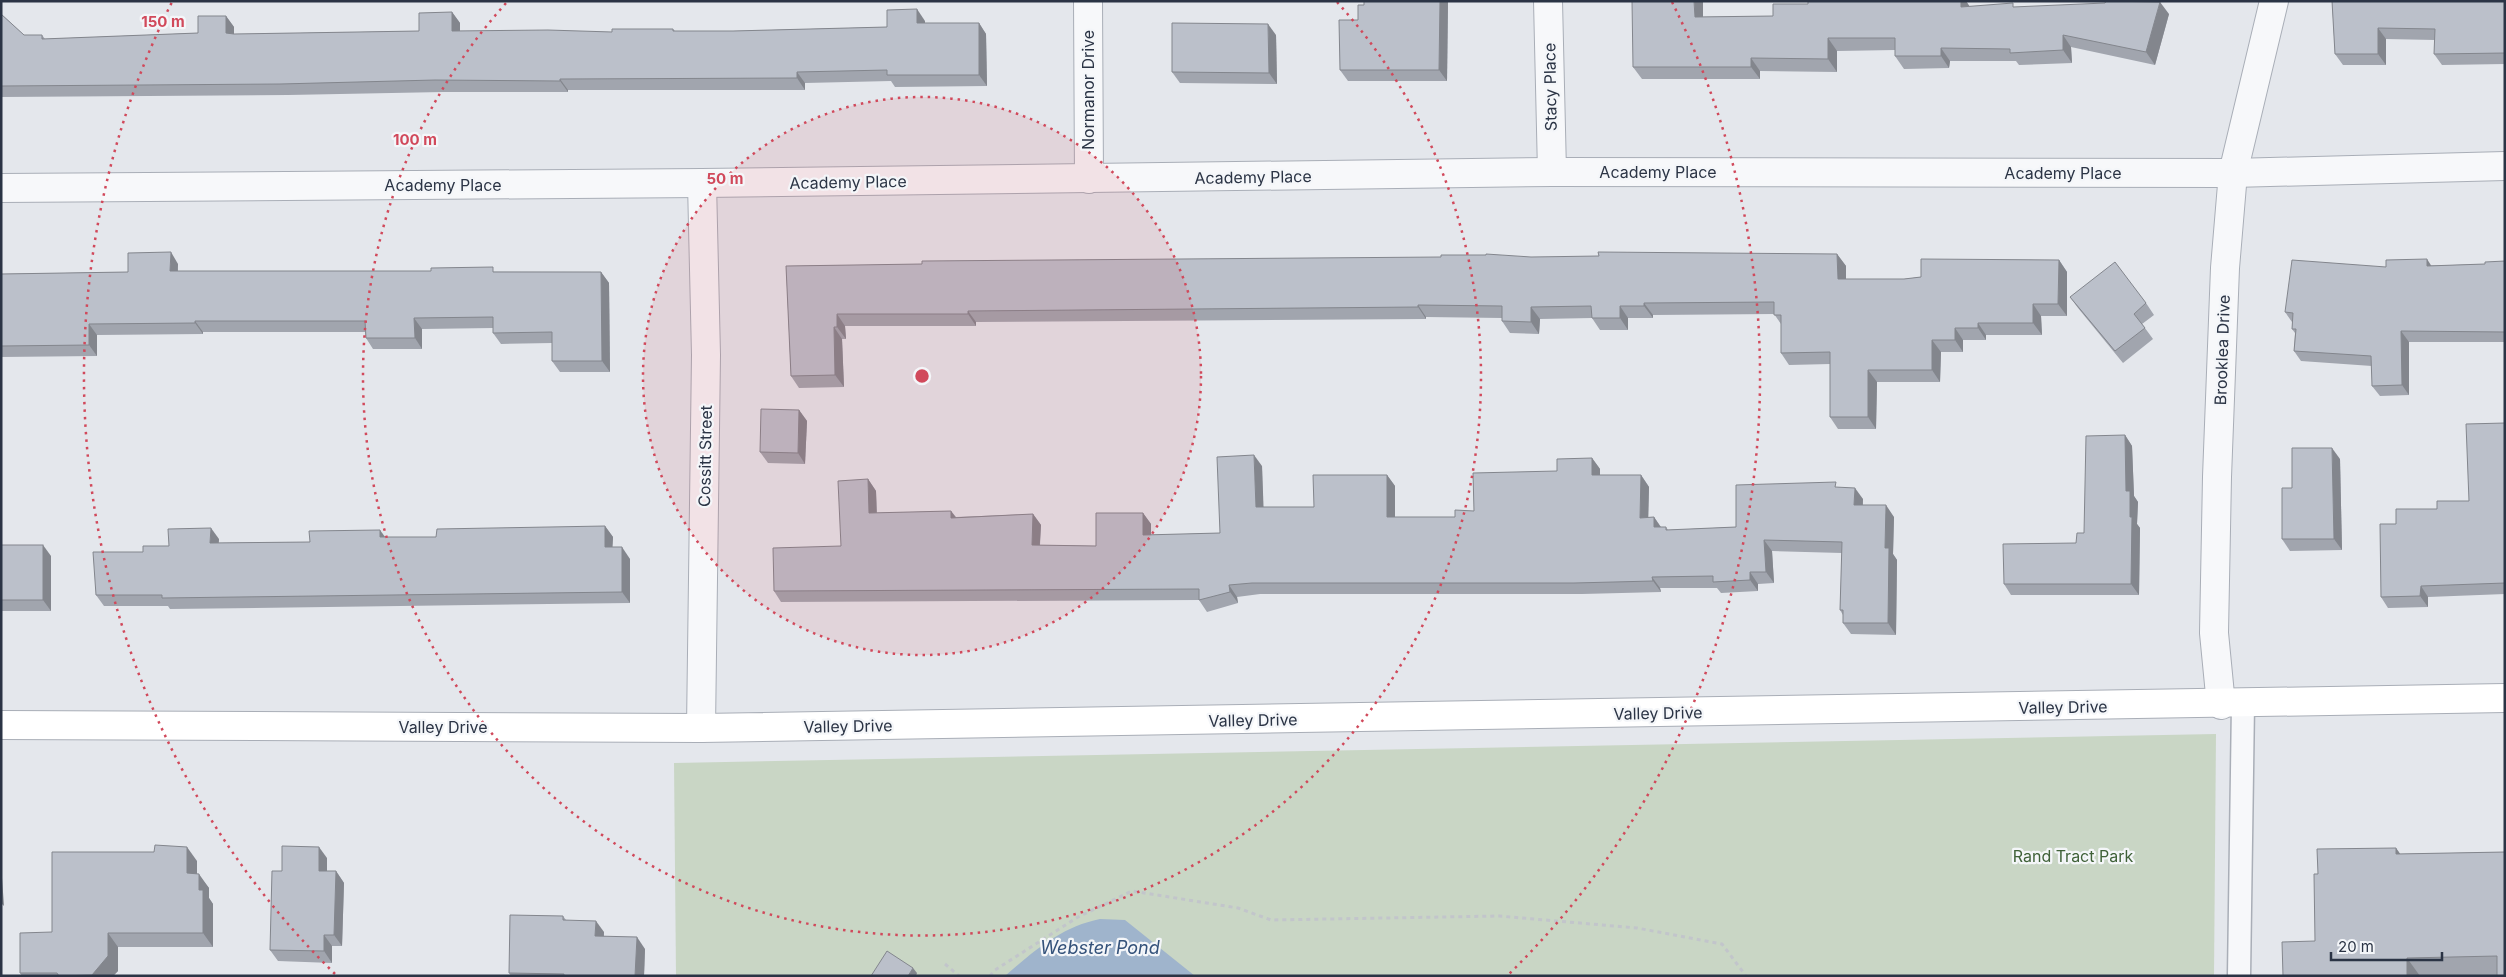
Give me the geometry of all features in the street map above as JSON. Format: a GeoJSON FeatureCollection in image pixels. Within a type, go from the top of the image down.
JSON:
{"type":"FeatureCollection","features":[{"type":"Feature","properties":{"kind":"main road","name":"Valley Drive"},"geometry":{"type":"LineString","coordinates":[[1,725],[702,728],[2505,698]]}},
{"type":"Feature","properties":{"kind":"street","name":"Normanor Drive"},"geometry":{"type":"LineString","coordinates":[[1088,1],[1089,179]]}},
{"type":"Feature","properties":{"kind":"street","name":"Stacy Place"},"geometry":{"type":"LineString","coordinates":[[1548,1],[1552,172]]}},
{"type":"Feature","properties":{"kind":"street","name":"Brooklea Drive"},"geometry":{"type":"LineString","coordinates":[[2232,704],[2214,633],[2217,477],[2225,268],[2233,173],[2274,1]]}},
{"type":"Feature","properties":{"kind":"street","name":"Academy Place"},"geometry":{"type":"LineString","coordinates":[[1,188],[702,183],[1552,172],[2233,173],[2505,166]]}},
{"type":"Feature","properties":{"kind":"street","name":"Cossitt Street"},"geometry":{"type":"LineString","coordinates":[[702,183],[706,355],[702,728]]}},
{"type":"Feature","properties":{"kind":"lane"},"geometry":{"type":"LineString","coordinates":[[2232,704],[2239,976]]}},
{"type":"Feature","properties":{"kind":"path"},"geometry":{"type":"LineString","coordinates":[[990,976],[995,970],[1078,917],[1132,891],[1238,908],[1271,920],[1499,916],[1637,928],[1722,944],[1746,976]]}},
{"type":"Feature","properties":{"kind":"path"},"geometry":{"type":"LineString","coordinates":[[945,964],[959,976]]}},
{"type":"Feature","properties":{"kind":"green space","name":"Rand Tract Park"},"geometry":{"type":"Polygon","coordinates":[[[2216,734],[2214,976],[676,976],[674,763],[2216,734]]]}},
{"type":"Feature","properties":{"kind":"water","name":"Webster Pond"},"geometry":{"type":"Polygon","coordinates":[[[1100,919],[1125,920],[1195,976],[1005,976],[1049,941],[1073,928],[1100,919]]]}},
{"type":"Feature","properties":{"kind":"building"},"geometry":{"type":"Polygon","coordinates":[[[1364,1],[1440,1],[1439,70],[1340,70],[1339,20],[1358,20],[1358,5],[1364,5],[1364,1]]]}},
{"type":"Feature","properties":{"kind":"building"},"geometry":{"type":"Polygon","coordinates":[[[1632,1],[1694,1],[1695,17],[1773,16],[1773,4],[1808,4],[1808,1],[1961,1],[1961,7],[2013,3],[2013,7],[2105,3],[2106,1],[2160,2],[2146,52],[2063,35],[2063,50],[2010,53],[2010,49],[1941,48],[1941,56],[1895,56],[1895,38],[1828,38],[1828,59],[1751,58],[1751,67],[1633,67],[1632,1]]]}},
{"type":"Feature","properties":{"kind":"building"},"geometry":{"type":"Polygon","coordinates":[[[2332,1],[2505,1],[2505,53],[2434,54],[2435,29],[2378,28],[2378,54],[2335,54],[2332,1]]]}},
{"type":"Feature","properties":{"kind":"building"},"geometry":{"type":"Polygon","coordinates":[[[917,9],[917,23],[979,23],[979,75],[887,75],[887,70],[797,72],[797,78],[560,79],[560,81],[435,80],[280,84],[1,86],[1,14],[24,35],[42,35],[42,39],[198,33],[198,16],[226,16],[226,33],[234,34],[419,31],[419,13],[452,12],[452,31],[548,30],[612,32],[612,29],[673,29],[673,31],[733,31],[887,27],[887,10],[917,9]]]}},
{"type":"Feature","properties":{"kind":"building"},"geometry":{"type":"Polygon","coordinates":[[[1172,23],[1268,24],[1269,73],[1172,72],[1172,23]]]}},
{"type":"Feature","properties":{"kind":"building"},"geometry":{"type":"Polygon","coordinates":[[[171,252],[170,271],[431,271],[431,268],[493,267],[493,272],[601,272],[602,361],[552,361],[552,332],[493,333],[493,317],[414,318],[415,338],[366,338],[365,321],[195,321],[195,323],[89,324],[89,345],[1,346],[1,274],[128,272],[128,253],[171,252]]]}},
{"type":"Feature","properties":{"kind":"building"},"geometry":{"type":"Polygon","coordinates":[[[1598,252],[1837,254],[1838,279],[1904,279],[1921,277],[1921,259],[2059,260],[2058,304],[2033,304],[2033,323],[1978,323],[1978,328],[1955,328],[1955,340],[1932,340],[1932,370],[1868,370],[1868,417],[1830,417],[1830,352],[1781,353],[1781,315],[1774,315],[1774,302],[1644,303],[1644,306],[1620,306],[1620,318],[1592,318],[1591,306],[1531,307],[1531,322],[1502,321],[1502,306],[1418,305],[1418,307],[968,311],[968,314],[837,314],[837,327],[834,327],[835,375],[791,376],[786,266],[922,264],[922,261],[1441,257],[1441,255],[1486,254],[1531,257],[1599,256],[1598,252]]]}},
{"type":"Feature","properties":{"kind":"building"},"geometry":{"type":"Polygon","coordinates":[[[2427,259],[2427,266],[2485,264],[2485,262],[2505,261],[2505,332],[2401,331],[2402,385],[2372,386],[2371,356],[2294,351],[2296,329],[2292,329],[2293,313],[2285,312],[2292,260],[2386,267],[2386,260],[2427,259]]]}},
{"type":"Feature","properties":{"kind":"building"},"geometry":{"type":"Polygon","coordinates":[[[2115,262],[2146,303],[2134,314],[2145,328],[2115,351],[2070,297],[2115,262]]]}},
{"type":"Feature","properties":{"kind":"building"},"geometry":{"type":"Polygon","coordinates":[[[761,409],[799,410],[798,453],[760,452],[761,409]]]}},
{"type":"Feature","properties":{"kind":"building"},"geometry":{"type":"Polygon","coordinates":[[[2505,423],[2505,583],[2421,586],[2420,596],[2381,597],[2380,524],[2396,524],[2396,509],[2437,509],[2437,501],[2469,501],[2466,424],[2505,423]]]}},
{"type":"Feature","properties":{"kind":"building"},"geometry":{"type":"Polygon","coordinates":[[[2125,435],[2126,491],[2130,491],[2130,517],[2132,517],[2131,584],[2004,584],[2003,544],[2076,543],[2077,533],[2084,533],[2086,436],[2125,435]]]}},
{"type":"Feature","properties":{"kind":"building"},"geometry":{"type":"Polygon","coordinates":[[[2292,448],[2332,448],[2334,539],[2282,539],[2282,488],[2292,488],[2292,448]]]}},
{"type":"Feature","properties":{"kind":"building"},"geometry":{"type":"Polygon","coordinates":[[[1254,455],[1256,507],[1314,507],[1313,475],[1387,475],[1387,517],[1455,517],[1455,510],[1474,511],[1473,473],[1557,471],[1557,459],[1592,458],[1592,475],[1641,475],[1640,518],[1654,517],[1654,527],[1666,527],[1666,530],[1736,527],[1736,485],[1836,482],[1835,487],[1855,488],[1854,505],[1886,505],[1885,548],[1889,548],[1888,623],[1843,623],[1843,610],[1840,610],[1842,542],[1764,540],[1766,572],[1750,572],[1750,580],[1713,582],[1713,576],[1652,577],[1653,581],[1574,583],[1252,583],[1229,585],[1230,592],[1199,600],[1199,589],[774,591],[773,548],[841,546],[838,481],[868,479],[869,513],[951,511],[951,518],[1033,514],[1032,545],[1096,546],[1096,513],[1143,513],[1143,535],[1220,533],[1217,457],[1254,455]]]}},
{"type":"Feature","properties":{"kind":"building"},"geometry":{"type":"Polygon","coordinates":[[[605,526],[605,547],[622,547],[622,592],[162,598],[162,595],[96,595],[93,552],[143,552],[143,546],[169,546],[168,529],[211,528],[210,543],[310,542],[309,531],[380,530],[380,537],[436,537],[437,529],[605,526]]]}},
{"type":"Feature","properties":{"kind":"building"},"geometry":{"type":"Polygon","coordinates":[[[1,545],[43,545],[43,600],[1,600],[1,545]]]}},
{"type":"Feature","properties":{"kind":"building"},"geometry":{"type":"Polygon","coordinates":[[[155,845],[187,847],[187,873],[199,874],[199,890],[203,890],[203,933],[108,933],[108,956],[92,975],[59,976],[57,973],[20,973],[20,933],[52,932],[52,852],[154,852],[155,845]]]}},
{"type":"Feature","properties":{"kind":"building"},"geometry":{"type":"Polygon","coordinates":[[[282,846],[319,847],[319,871],[336,871],[334,935],[324,935],[324,951],[270,950],[272,871],[282,871],[282,846]]]}},
{"type":"Feature","properties":{"kind":"building"},"geometry":{"type":"Polygon","coordinates":[[[2396,848],[2396,854],[2505,852],[2505,976],[2497,976],[2497,956],[2407,958],[2407,976],[2283,976],[2282,942],[2315,941],[2314,874],[2318,874],[2317,849],[2396,848]]]}},
{"type":"Feature","properties":{"kind":"building"},"geometry":{"type":"Polygon","coordinates":[[[510,915],[563,916],[563,920],[596,921],[595,936],[637,937],[635,976],[564,976],[564,974],[509,973],[510,915]]]}},
{"type":"Feature","properties":{"kind":"building"},"geometry":{"type":"Polygon","coordinates":[[[887,951],[913,968],[908,976],[871,976],[887,951]]]}}]}
